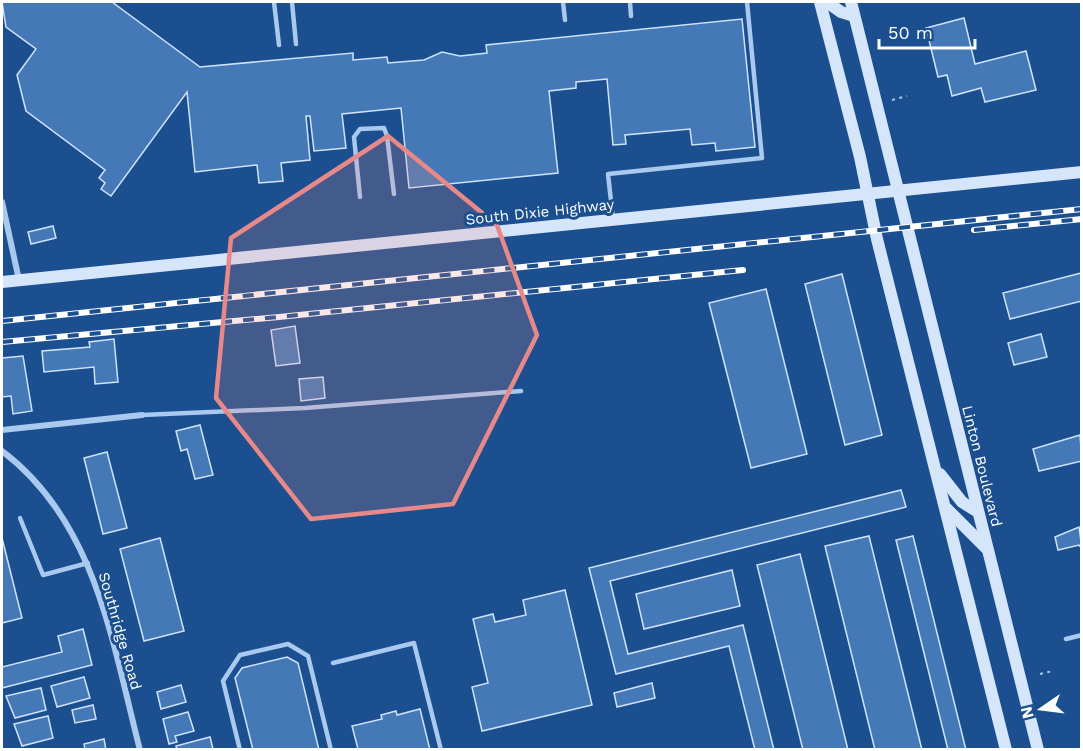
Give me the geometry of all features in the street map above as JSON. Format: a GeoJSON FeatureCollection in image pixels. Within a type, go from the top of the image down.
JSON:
{"type":"FeatureCollection","features":[{"type":"Feature","properties":{"kind":"main road"},"geometry":{"type":"LineString","coordinates":[[820,2],[1006,750]]}},
{"type":"Feature","properties":{"kind":"main road"},"geometry":{"type":"LineString","coordinates":[[827,2],[841,12],[855,16]]}},
{"type":"Feature","properties":{"kind":"main road","name":"Linton Boulevard"},"geometry":{"type":"LineString","coordinates":[[852,2],[1038,750]]}},
{"type":"Feature","properties":{"kind":"main road","name":"South Dixie Highway"},"geometry":{"type":"LineString","coordinates":[[2,282],[867,192],[1082,172]]}},
{"type":"Feature","properties":{"kind":"main road"},"geometry":{"type":"LineString","coordinates":[[936,468],[962,502],[978,512]]}},
{"type":"Feature","properties":{"kind":"main road"},"geometry":{"type":"LineString","coordinates":[[946,508],[988,552]]}},
{"type":"Feature","properties":{"kind":"street"},"geometry":{"type":"LineString","coordinates":[[2,202],[20,280]]}},
{"type":"Feature","properties":{"kind":"street"},"geometry":{"type":"LineString","coordinates":[[2,430],[142,416]]}},
{"type":"Feature","properties":{"kind":"street","name":"Southridge Road"},"geometry":{"type":"LineString","coordinates":[[2,451],[45,493],[70,528],[88,563],[101,600],[140,750]]}},
{"type":"Feature","properties":{"kind":"lane"},"geometry":{"type":"LineString","coordinates":[[274,2],[279,45]]}},
{"type":"Feature","properties":{"kind":"lane"},"geometry":{"type":"LineString","coordinates":[[292,2],[296,44]]}},
{"type":"Feature","properties":{"kind":"lane"},"geometry":{"type":"LineString","coordinates":[[563,2],[565,20]]}},
{"type":"Feature","properties":{"kind":"lane"},"geometry":{"type":"LineString","coordinates":[[630,2],[631,16]]}},
{"type":"Feature","properties":{"kind":"lane"},"geometry":{"type":"LineString","coordinates":[[613,219],[608,174],[762,158],[747,2]]}},
{"type":"Feature","properties":{"kind":"lane"},"geometry":{"type":"LineString","coordinates":[[360,197],[354,137],[360,129],[378,126],[384,128],[387,136],[394,194]]}},
{"type":"Feature","properties":{"kind":"lane"},"geometry":{"type":"LineString","coordinates":[[142,416],[304,408],[521,391]]}},
{"type":"Feature","properties":{"kind":"lane"},"geometry":{"type":"LineString","coordinates":[[20,519],[43,575],[88,563]]}},
{"type":"Feature","properties":{"kind":"lane"},"geometry":{"type":"LineString","coordinates":[[1066,639],[1082,635]]}},
{"type":"Feature","properties":{"kind":"lane"},"geometry":{"type":"LineString","coordinates":[[333,663],[414,643],[441,750]]}},
{"type":"Feature","properties":{"kind":"lane"},"geometry":{"type":"LineString","coordinates":[[240,750],[223,681],[240,655],[288,644],[308,656],[331,750]]}},
{"type":"Feature","properties":{"kind":"path"},"geometry":{"type":"LineString","coordinates":[[892,100],[907,96]]}},
{"type":"Feature","properties":{"kind":"path"},"geometry":{"type":"LineString","coordinates":[[1040,674],[1053,671]]}},
{"type":"Feature","properties":{"kind":"highlighted area"},"geometry":{"type":"Polygon","coordinates":[[[388,136],[497,225],[537,335],[453,504],[311,519],[216,398],[231,238],[388,136]]]}},
{"type":"Feature","properties":{"kind":"building"},"geometry":{"type":"Polygon","coordinates":[[[2,2],[112,2],[200,67],[353,53],[353,60],[387,57],[388,63],[424,60],[442,52],[460,56],[487,53],[486,45],[742,19],[755,147],[716,151],[715,143],[692,145],[690,129],[625,135],[626,144],[613,145],[607,79],[576,82],[576,88],[549,91],[558,173],[409,188],[401,108],[342,114],[346,148],[314,151],[310,116],[306,116],[310,160],[281,163],[283,181],[259,183],[257,165],[195,172],[187,92],[111,196],[101,189],[105,183],[99,178],[105,170],[26,111],[17,75],[36,49],[6,27],[2,2]]]}},
{"type":"Feature","properties":{"kind":"building"},"geometry":{"type":"Polygon","coordinates":[[[964,18],[975,64],[1026,51],[1036,90],[985,102],[981,88],[952,96],[947,75],[938,77],[926,28],[964,18]]]}},
{"type":"Feature","properties":{"kind":"building"},"geometry":{"type":"Polygon","coordinates":[[[53,226],[56,238],[31,244],[28,232],[53,226]]]}},
{"type":"Feature","properties":{"kind":"building"},"geometry":{"type":"Polygon","coordinates":[[[1081,273],[1082,301],[1010,319],[1003,293],[1081,273]]]}},
{"type":"Feature","properties":{"kind":"building"},"geometry":{"type":"Polygon","coordinates":[[[842,274],[882,435],[845,445],[805,284],[842,274]]]}},
{"type":"Feature","properties":{"kind":"building"},"geometry":{"type":"Polygon","coordinates":[[[766,289],[807,454],[751,468],[709,303],[766,289]]]}},
{"type":"Feature","properties":{"kind":"building"},"geometry":{"type":"Polygon","coordinates":[[[295,326],[300,363],[276,366],[271,330],[295,326]]]}},
{"type":"Feature","properties":{"kind":"building"},"geometry":{"type":"Polygon","coordinates":[[[1041,334],[1047,357],[1014,365],[1008,343],[1041,334]]]}},
{"type":"Feature","properties":{"kind":"building"},"geometry":{"type":"Polygon","coordinates":[[[114,339],[118,382],[95,384],[94,367],[44,372],[42,351],[90,347],[89,342],[114,339]]]}},
{"type":"Feature","properties":{"kind":"building"},"geometry":{"type":"Polygon","coordinates":[[[23,356],[32,411],[13,414],[11,396],[2,397],[2,358],[23,356]]]}},
{"type":"Feature","properties":{"kind":"building"},"geometry":{"type":"Polygon","coordinates":[[[323,377],[325,398],[301,401],[299,379],[323,377]]]}},
{"type":"Feature","properties":{"kind":"building"},"geometry":{"type":"Polygon","coordinates":[[[200,425],[213,475],[195,479],[187,449],[181,451],[176,431],[200,425]]]}},
{"type":"Feature","properties":{"kind":"building"},"geometry":{"type":"Polygon","coordinates":[[[1080,435],[1082,461],[1039,471],[1033,449],[1080,435]]]}},
{"type":"Feature","properties":{"kind":"building"},"geometry":{"type":"Polygon","coordinates":[[[107,452],[127,528],[103,534],[84,458],[107,452]]]}},
{"type":"Feature","properties":{"kind":"building"},"geometry":{"type":"Polygon","coordinates":[[[901,490],[906,507],[610,581],[628,654],[743,625],[774,750],[755,750],[729,646],[616,674],[589,568],[901,490]]]}},
{"type":"Feature","properties":{"kind":"building"},"geometry":{"type":"Polygon","coordinates":[[[1079,527],[1082,549],[1079,545],[1058,550],[1055,537],[1079,527]]]}},
{"type":"Feature","properties":{"kind":"building"},"geometry":{"type":"Polygon","coordinates":[[[869,536],[922,750],[875,750],[825,546],[869,536]]]}},
{"type":"Feature","properties":{"kind":"building"},"geometry":{"type":"Polygon","coordinates":[[[913,536],[966,750],[948,750],[896,540],[913,536]]]}},
{"type":"Feature","properties":{"kind":"building"},"geometry":{"type":"Polygon","coordinates":[[[2,538],[22,618],[2,623],[2,538]]]}},
{"type":"Feature","properties":{"kind":"building"},"geometry":{"type":"Polygon","coordinates":[[[160,538],[184,631],[144,641],[120,549],[160,538]]]}},
{"type":"Feature","properties":{"kind":"building"},"geometry":{"type":"Polygon","coordinates":[[[800,554],[848,750],[803,750],[757,565],[800,554]]]}},
{"type":"Feature","properties":{"kind":"building"},"geometry":{"type":"Polygon","coordinates":[[[732,570],[740,606],[644,629],[636,594],[732,570]]]}},
{"type":"Feature","properties":{"kind":"building"},"geometry":{"type":"Polygon","coordinates":[[[565,590],[592,705],[482,731],[472,687],[488,683],[473,619],[493,614],[495,622],[526,615],[523,600],[565,590]]]}},
{"type":"Feature","properties":{"kind":"building"},"geometry":{"type":"Polygon","coordinates":[[[83,629],[92,665],[2,688],[2,667],[62,652],[58,636],[83,629]]]}},
{"type":"Feature","properties":{"kind":"building"},"geometry":{"type":"Polygon","coordinates":[[[287,657],[298,663],[319,750],[253,750],[235,678],[242,668],[287,657]]]}},
{"type":"Feature","properties":{"kind":"building"},"geometry":{"type":"Polygon","coordinates":[[[84,677],[90,698],[57,707],[51,686],[84,677]]]}},
{"type":"Feature","properties":{"kind":"building"},"geometry":{"type":"Polygon","coordinates":[[[652,683],[655,698],[617,707],[614,693],[652,683]]]}},
{"type":"Feature","properties":{"kind":"building"},"geometry":{"type":"Polygon","coordinates":[[[181,685],[186,702],[161,709],[157,692],[181,685]]]}},
{"type":"Feature","properties":{"kind":"building"},"geometry":{"type":"Polygon","coordinates":[[[41,688],[46,710],[15,718],[6,696],[41,688]]]}},
{"type":"Feature","properties":{"kind":"building"},"geometry":{"type":"Polygon","coordinates":[[[93,705],[96,719],[75,723],[72,710],[93,705]]]}},
{"type":"Feature","properties":{"kind":"building"},"geometry":{"type":"Polygon","coordinates":[[[420,709],[430,750],[356,750],[358,749],[352,726],[382,719],[381,715],[396,711],[397,715],[420,709]]]}},
{"type":"Feature","properties":{"kind":"building"},"geometry":{"type":"Polygon","coordinates":[[[188,712],[194,731],[175,736],[177,742],[169,744],[163,719],[188,712]]]}},
{"type":"Feature","properties":{"kind":"building"},"geometry":{"type":"Polygon","coordinates":[[[48,716],[53,738],[22,746],[14,724],[48,716]]]}},
{"type":"Feature","properties":{"kind":"building"},"geometry":{"type":"Polygon","coordinates":[[[210,737],[213,749],[177,750],[176,746],[210,737]]]}},
{"type":"Feature","properties":{"kind":"building"},"geometry":{"type":"Polygon","coordinates":[[[104,739],[106,750],[85,750],[84,744],[104,739]]]}},
{"type":"Feature","properties":{"kind":"railway"},"geometry":{"type":"LineString","coordinates":[[2,321],[1082,209]]}},
{"type":"Feature","properties":{"kind":"railway"},"geometry":{"type":"LineString","coordinates":[[974,230],[1082,219]]}},
{"type":"Feature","properties":{"kind":"railway"},"geometry":{"type":"LineString","coordinates":[[2,342],[279,317],[743,270]]}}]}
